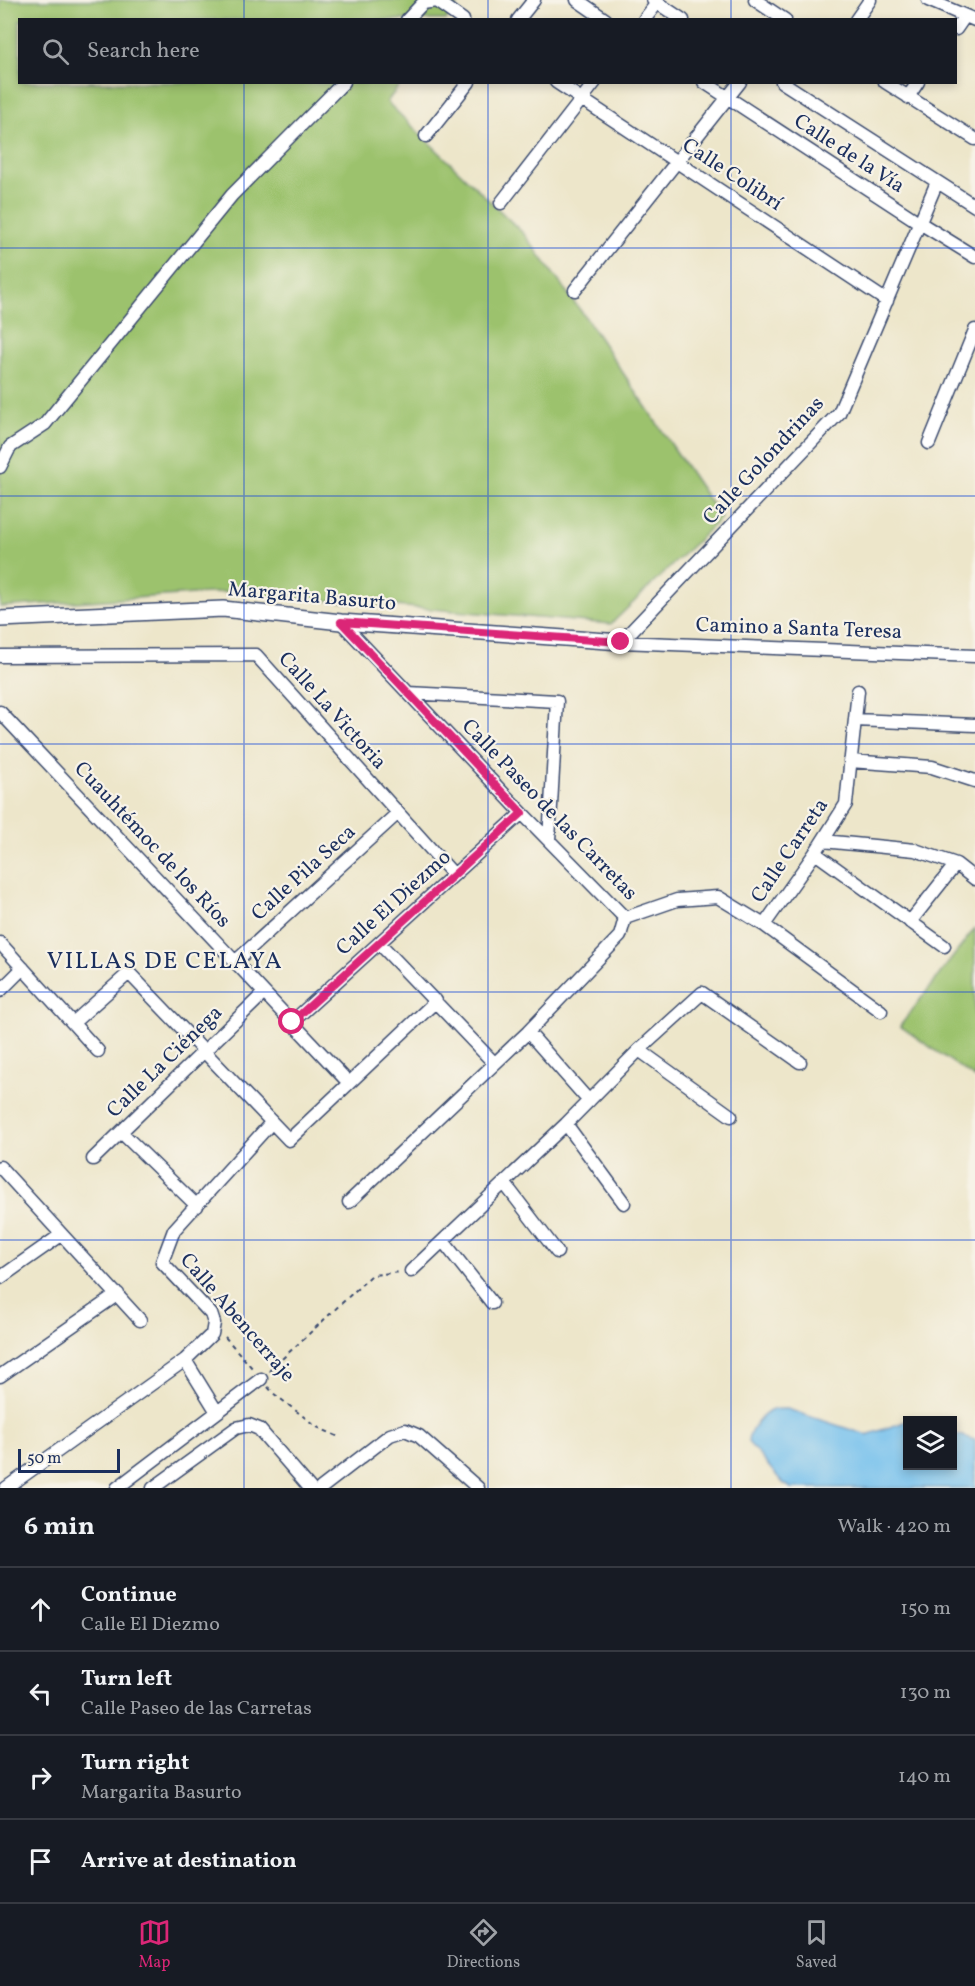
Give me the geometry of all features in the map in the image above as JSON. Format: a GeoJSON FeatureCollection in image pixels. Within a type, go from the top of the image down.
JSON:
{"type":"FeatureCollection","features":[{"type":"Feature","properties":{"kind":"street"},"geometry":{"type":"LineString","coordinates":[[520,18],[534,0]]}},
{"type":"Feature","properties":{"kind":"street"},"geometry":{"type":"LineString","coordinates":[[577,0],[603,18]]}},
{"type":"Feature","properties":{"kind":"street"},"geometry":{"type":"LineString","coordinates":[[755,0],[782,18]]}},
{"type":"Feature","properties":{"kind":"street"},"geometry":{"type":"LineString","coordinates":[[857,18],[870,0]]}},
{"type":"Feature","properties":{"kind":"street"},"geometry":{"type":"LineString","coordinates":[[928,0],[970,18],[957,28]]}},
{"type":"Feature","properties":{"kind":"street"},"geometry":{"type":"LineString","coordinates":[[409,18],[423,3],[436,1],[460,18]]}},
{"type":"Feature","properties":{"kind":"street"},"geometry":{"type":"LineString","coordinates":[[645,18],[655,1],[680,18]]}},
{"type":"Feature","properties":{"kind":"street"},"geometry":{"type":"LineString","coordinates":[[0,467],[10,447],[45,424],[232,195],[342,84]]}},
{"type":"Feature","properties":{"kind":"street"},"geometry":{"type":"LineString","coordinates":[[426,136],[467,84]]}},
{"type":"Feature","properties":{"kind":"street","name":"Calle Colibrí"},"geometry":{"type":"LineString","coordinates":[[559,84],[887,301]]}},
{"type":"Feature","properties":{"kind":"street"},"geometry":{"type":"LineString","coordinates":[[501,203],[592,84]]}},
{"type":"Feature","properties":{"kind":"street","name":"Calle de la Vía"},"geometry":{"type":"LineString","coordinates":[[707,84],[975,257]]}},
{"type":"Feature","properties":{"kind":"street"},"geometry":{"type":"LineString","coordinates":[[575,290],[738,84]]}},
{"type":"Feature","properties":{"kind":"street","name":"Calle de la Vía"},"geometry":{"type":"LineString","coordinates":[[785,84],[975,206]]}},
{"type":"Feature","properties":{"kind":"street"},"geometry":{"type":"LineString","coordinates":[[888,84],[974,136]]}},
{"type":"Feature","properties":{"kind":"street"},"geometry":{"type":"LineString","coordinates":[[908,96],[917,84]]}},
{"type":"Feature","properties":{"kind":"street","name":"Calle Golondrinas"},"geometry":{"type":"LineString","coordinates":[[621,642],[839,413],[938,182]]}},
{"type":"Feature","properties":{"kind":"street"},"geometry":{"type":"LineString","coordinates":[[928,443],[975,330]]}},
{"type":"Feature","properties":{"kind":"street","name":"Margarita Basurto"},"geometry":{"type":"LineString","coordinates":[[0,619],[223,609],[341,622],[621,642]]}},
{"type":"Feature","properties":{"kind":"street","name":"Calle Paseo de las Carretas"},"geometry":{"type":"LineString","coordinates":[[341,622],[625,918],[677,900],[718,897],[764,925],[881,1011]]}},
{"type":"Feature","properties":{"kind":"street","name":"Camino a Santa Teresa"},"geometry":{"type":"LineString","coordinates":[[621,642],[975,656]]}},
{"type":"Feature","properties":{"kind":"street","name":"Calle La Victoria"},"geometry":{"type":"LineString","coordinates":[[0,656],[256,655],[454,875]]}},
{"type":"Feature","properties":{"kind":"street","name":"Calle Carreta"},"geometry":{"type":"LineString","coordinates":[[764,925],[815,853],[846,804],[858,691]]}},
{"type":"Feature","properties":{"kind":"street"},"geometry":{"type":"LineString","coordinates":[[408,693],[557,701],[549,840]]}},
{"type":"Feature","properties":{"kind":"street","name":"Cuauhtémoc de los Ríos"},"geometry":{"type":"LineString","coordinates":[[0,712],[349,1083]]}},
{"type":"Feature","properties":{"kind":"street"},"geometry":{"type":"LineString","coordinates":[[855,720],[975,725]]}},
{"type":"Feature","properties":{"kind":"street"},"geometry":{"type":"LineString","coordinates":[[850,761],[932,767],[975,781]]}},
{"type":"Feature","properties":{"kind":"street","name":"Calle Pila Seca"},"geometry":{"type":"LineString","coordinates":[[235,962],[398,813]]}},
{"type":"Feature","properties":{"kind":"street","name":"Calle El Diezmo"},"geometry":{"type":"LineString","coordinates":[[292,1022],[522,813]]}},
{"type":"Feature","properties":{"kind":"street"},"geometry":{"type":"LineString","coordinates":[[823,841],[915,850],[956,864],[975,879]]}},
{"type":"Feature","properties":{"kind":"street"},"geometry":{"type":"LineString","coordinates":[[815,853],[945,946]]}},
{"type":"Feature","properties":{"kind":"street"},"geometry":{"type":"LineString","coordinates":[[910,922],[956,864]]}},
{"type":"Feature","properties":{"kind":"street"},"geometry":{"type":"LineString","coordinates":[[349,1202],[528,1032],[620,936],[625,918]]}},
{"type":"Feature","properties":{"kind":"street"},"geometry":{"type":"LineString","coordinates":[[0,943],[98,1051]]}},
{"type":"Feature","properties":{"kind":"street"},"geometry":{"type":"LineString","coordinates":[[380,943],[494,1063]]}},
{"type":"Feature","properties":{"kind":"street"},"geometry":{"type":"LineString","coordinates":[[0,990],[23,968]]}},
{"type":"Feature","properties":{"kind":"street"},"geometry":{"type":"LineString","coordinates":[[73,1023],[129,973],[289,1140],[435,1001]]}},
{"type":"Feature","properties":{"kind":"street","name":"Calle La Ciénega"},"geometry":{"type":"LineString","coordinates":[[93,1159],[264,993]]}},
{"type":"Feature","properties":{"kind":"street"},"geometry":{"type":"LineString","coordinates":[[411,1271],[566,1124],[639,1050],[702,993],[800,1062]]}},
{"type":"Feature","properties":{"kind":"street"},"geometry":{"type":"LineString","coordinates":[[528,1032],[589,1101]]}},
{"type":"Feature","properties":{"kind":"street"},"geometry":{"type":"LineString","coordinates":[[639,1050],[731,1116]]}},
{"type":"Feature","properties":{"kind":"street","name":"Calle Abencerraje"},"geometry":{"type":"LineString","coordinates":[[214,1323],[211,1314],[162,1262],[174,1230],[271,1123]]}},
{"type":"Feature","properties":{"kind":"street"},"geometry":{"type":"LineString","coordinates":[[566,1124],[624,1203]]}},
{"type":"Feature","properties":{"kind":"street"},"geometry":{"type":"LineString","coordinates":[[121,1132],[197,1206]]}},
{"type":"Feature","properties":{"kind":"street"},"geometry":{"type":"LineString","coordinates":[[0,1167],[140,1320]]}},
{"type":"Feature","properties":{"kind":"street"},"geometry":{"type":"LineString","coordinates":[[504,1184],[557,1252]]}},
{"type":"Feature","properties":{"kind":"street"},"geometry":{"type":"LineString","coordinates":[[0,1278],[61,1234]]}},
{"type":"Feature","properties":{"kind":"street"},"geometry":{"type":"LineString","coordinates":[[443,1241],[492,1304]]}},
{"type":"Feature","properties":{"kind":"street"},"geometry":{"type":"LineString","coordinates":[[0,1376],[118,1294]]}},
{"type":"Feature","properties":{"kind":"street"},"geometry":{"type":"LineString","coordinates":[[6,1488],[185,1360],[212,1334],[214,1323]]}},
{"type":"Feature","properties":{"kind":"street"},"geometry":{"type":"LineString","coordinates":[[185,1360],[217,1412]]}},
{"type":"Feature","properties":{"kind":"street"},"geometry":{"type":"LineString","coordinates":[[117,1488],[261,1379]]}},
{"type":"Feature","properties":{"kind":"street"},"geometry":{"type":"LineString","coordinates":[[153,1488],[236,1428],[249,1425],[259,1429],[310,1488]]}},
{"type":"Feature","properties":{"kind":"street"},"geometry":{"type":"LineString","coordinates":[[321,1488],[390,1435],[405,1430],[419,1436],[478,1488]]}},
{"type":"Feature","properties":{"kind":"path"},"geometry":{"type":"LineString","coordinates":[[261,1379],[372,1275],[411,1271]]}},
{"type":"Feature","properties":{"kind":"path","name":"Calle Abencerraje"},"geometry":{"type":"LineString","coordinates":[[214,1323],[273,1393],[317,1427],[341,1438]]}},
{"type":"Feature","properties":{"kind":"green space"},"geometry":{"type":"Polygon","coordinates":[[[0,0],[461,0],[448,18],[18,18],[18,84],[400,84],[387,102],[524,234],[586,318],[721,518],[611,624],[224,592],[0,607],[0,0]]]}},
{"type":"Feature","properties":{"kind":"green space"},"geometry":{"type":"Polygon","coordinates":[[[975,928],[975,1078],[900,1026],[975,928]]]}},
{"type":"Feature","properties":{"kind":"water"},"geometry":{"type":"Polygon","coordinates":[[[787,1409],[867,1435],[903,1422],[903,1470],[957,1470],[957,1434],[975,1440],[975,1488],[791,1488],[783,1483],[748,1442],[759,1420],[772,1410],[787,1409]]]}},
{"type":"Feature","properties":{"kind":"district","name":"VILLAS DE CELAYA"},"geometry":{"type":"Point","coordinates":[165,962]}},
{"type":"Feature","properties":{"kind":"route"},"geometry":{"type":"LineString","coordinates":[[292,1022],[522,813],[341,622],[621,642]]}}]}
